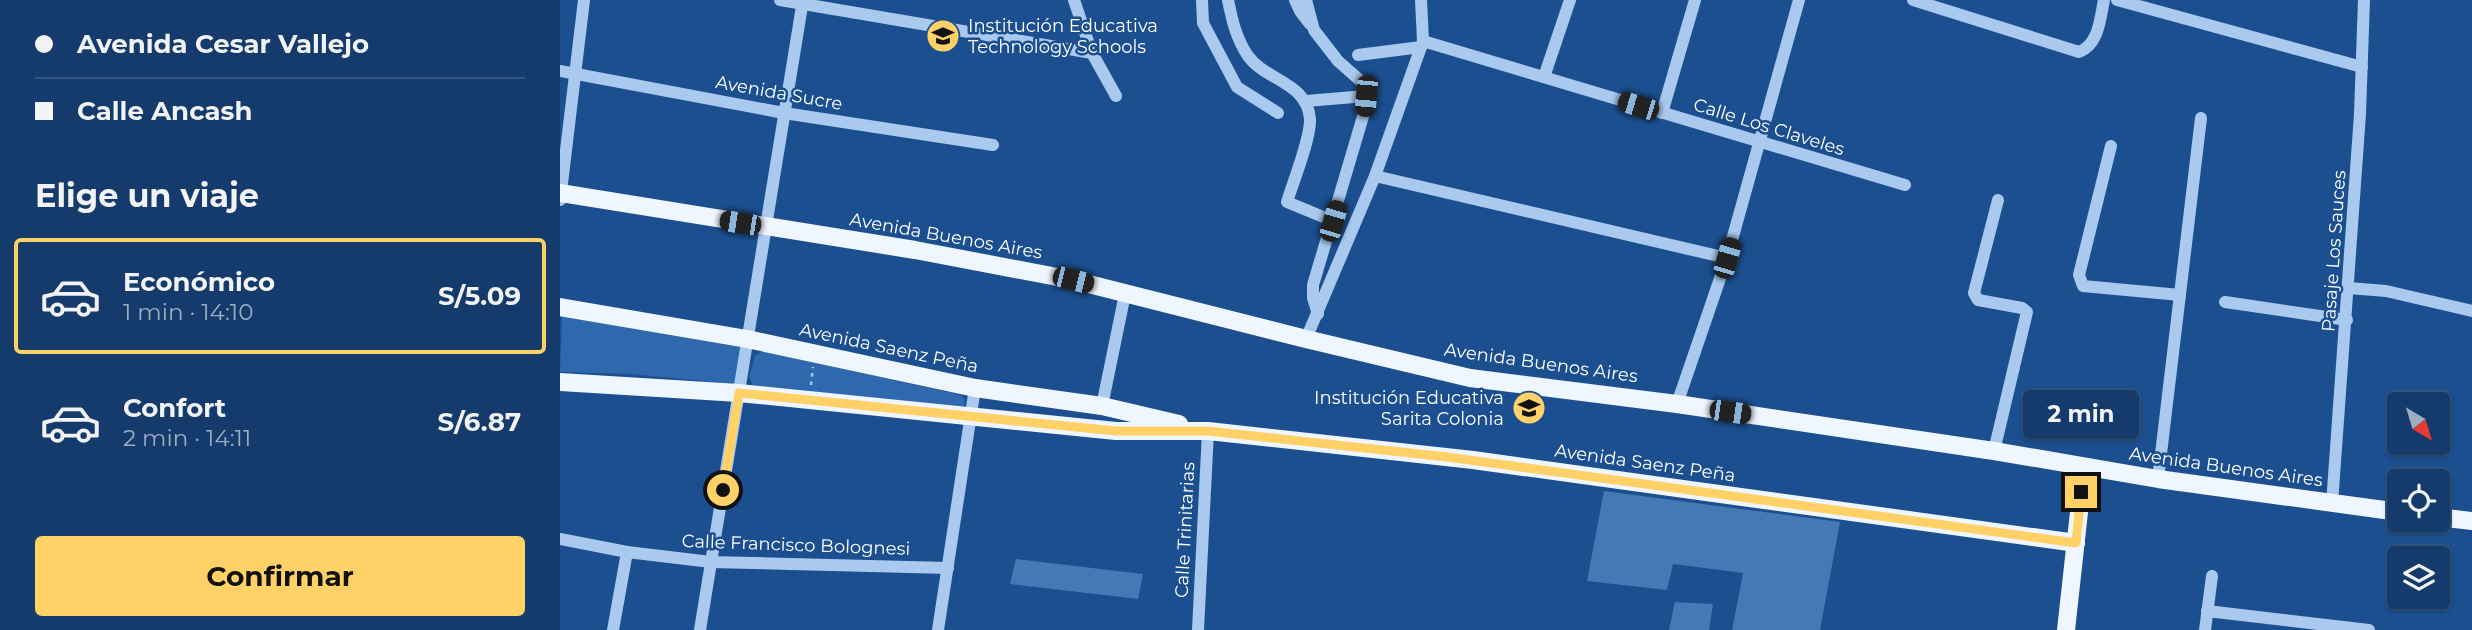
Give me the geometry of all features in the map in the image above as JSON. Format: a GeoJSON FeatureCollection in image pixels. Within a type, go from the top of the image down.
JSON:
{"type":"FeatureCollection","features":[{"type":"Feature","properties":{"kind":"main road","name":"Avenida Buenos Aires"},"geometry":{"type":"LineString","coordinates":[[560,193],[915,250],[1073,280],[1306,340],[1470,377],[1678,404],[1994,451],[2158,479],[2387,511]]}},
{"type":"Feature","properties":{"kind":"main road","name":"Avenida Saenz Peña"},"geometry":{"type":"LineString","coordinates":[[560,307],[747,339],[975,388],[1102,406],[1208,431]]}},
{"type":"Feature","properties":{"kind":"main road","name":"Avenida Saenz Peña"},"geometry":{"type":"LineString","coordinates":[[560,382],[739,393],[1116,431],[1208,431],[1473,460],[2076,543]]}},
{"type":"Feature","properties":{"kind":"main road"},"geometry":{"type":"LineString","coordinates":[[2066,630],[2084,467]]}},
{"type":"Feature","properties":{"kind":"main road"},"geometry":{"type":"LineString","coordinates":[[2450,518],[2472,521]]}},
{"type":"Feature","properties":{"kind":"street"},"geometry":{"type":"LineString","coordinates":[[560,201],[584,0]]}},
{"type":"Feature","properties":{"kind":"street"},"geometry":{"type":"LineString","coordinates":[[780,0],[1092,53]]}},
{"type":"Feature","properties":{"kind":"street"},"geometry":{"type":"LineString","coordinates":[[1074,0],[1092,53],[1116,96]]}},
{"type":"Feature","properties":{"kind":"street"},"geometry":{"type":"LineString","coordinates":[[1202,0],[1202,23],[1237,87],[1278,113]]}},
{"type":"Feature","properties":{"kind":"street"},"geometry":{"type":"LineString","coordinates":[[1228,0],[1234,30],[1249,58],[1292,86],[1306,102],[1311,121],[1287,202],[1333,221]]}},
{"type":"Feature","properties":{"kind":"street"},"geometry":{"type":"LineString","coordinates":[[1295,0],[1300,11],[1338,61],[1363,83],[1366,96],[1364,113],[1313,285],[1313,298],[1318,314]]}},
{"type":"Feature","properties":{"kind":"street"},"geometry":{"type":"LineString","coordinates":[[1306,0],[1314,30]]}},
{"type":"Feature","properties":{"kind":"street"},"geometry":{"type":"LineString","coordinates":[[1306,340],[1375,176],[1422,44],[1421,0]]}},
{"type":"Feature","properties":{"kind":"street"},"geometry":{"type":"LineString","coordinates":[[1544,78],[1570,0]]}},
{"type":"Feature","properties":{"kind":"street"},"geometry":{"type":"LineString","coordinates":[[1662,113],[1695,0]]}},
{"type":"Feature","properties":{"kind":"street"},"geometry":{"type":"LineString","coordinates":[[1678,404],[1727,258],[1799,0]]}},
{"type":"Feature","properties":{"kind":"street"},"geometry":{"type":"LineString","coordinates":[[1913,0],[2080,52],[2089,48],[2094,40],[2104,0]]}},
{"type":"Feature","properties":{"kind":"street"},"geometry":{"type":"LineString","coordinates":[[2117,0],[2362,67]]}},
{"type":"Feature","properties":{"kind":"street","name":"Pasaje Los Sauces"},"geometry":{"type":"LineString","coordinates":[[2332,504],[2347,320],[2364,0]]}},
{"type":"Feature","properties":{"kind":"street"},"geometry":{"type":"LineString","coordinates":[[700,630],[803,2]]}},
{"type":"Feature","properties":{"kind":"street"},"geometry":{"type":"LineString","coordinates":[[1358,55],[1422,44]]}},
{"type":"Feature","properties":{"kind":"street","name":"Calle Los Claveles"},"geometry":{"type":"LineString","coordinates":[[1422,44],[1905,185]]}},
{"type":"Feature","properties":{"kind":"street","name":"Avenida Sucre"},"geometry":{"type":"LineString","coordinates":[[560,71],[784,113],[993,145]]}},
{"type":"Feature","properties":{"kind":"street"},"geometry":{"type":"LineString","coordinates":[[1306,102],[1366,96]]}},
{"type":"Feature","properties":{"kind":"street"},"geometry":{"type":"LineString","coordinates":[[2158,479],[2200,118]]}},
{"type":"Feature","properties":{"kind":"street"},"geometry":{"type":"LineString","coordinates":[[2111,146],[2079,275],[2080,282],[2083,286],[2180,295]]}},
{"type":"Feature","properties":{"kind":"street"},"geometry":{"type":"LineString","coordinates":[[1375,176],[1727,258]]}},
{"type":"Feature","properties":{"kind":"street"},"geometry":{"type":"LineString","coordinates":[[1994,451],[2027,312],[2022,308],[1978,299],[1974,293],[1998,200]]}},
{"type":"Feature","properties":{"kind":"street"},"geometry":{"type":"LineString","coordinates":[[2349,288],[2386,290],[2472,311]]}},
{"type":"Feature","properties":{"kind":"street"},"geometry":{"type":"LineString","coordinates":[[1102,406],[1125,294]]}},
{"type":"Feature","properties":{"kind":"street"},"geometry":{"type":"LineString","coordinates":[[2225,302],[2347,320]]}},
{"type":"Feature","properties":{"kind":"street"},"geometry":{"type":"LineString","coordinates":[[938,630],[975,388]]}},
{"type":"Feature","properties":{"kind":"street","name":"Calle Trinitarias"},"geometry":{"type":"LineString","coordinates":[[1198,630],[1208,431]]}},
{"type":"Feature","properties":{"kind":"street","name":"Calle Francisco Bolognesi"},"geometry":{"type":"LineString","coordinates":[[560,539],[626,552],[711,562],[948,568]]}},
{"type":"Feature","properties":{"kind":"street"},"geometry":{"type":"LineString","coordinates":[[612,630],[626,552]]}},
{"type":"Feature","properties":{"kind":"street"},"geometry":{"type":"LineString","coordinates":[[2205,630],[2212,576]]}},
{"type":"Feature","properties":{"kind":"street"},"geometry":{"type":"LineString","coordinates":[[2207,611],[2370,630]]}},
{"type":"Feature","properties":{"kind":"path"},"geometry":{"type":"LineString","coordinates":[[809,400],[815,354]]}},
{"type":"Feature","properties":{"kind":"shaded area"},"geometry":{"type":"Polygon","coordinates":[[[562,313],[742,340],[735,384],[631,374],[560,372],[562,313]]]}},
{"type":"Feature","properties":{"kind":"shaded area"},"geometry":{"type":"Polygon","coordinates":[[[762,351],[961,395],[965,400],[964,407],[960,409],[754,387],[749,377],[755,356],[762,351]]]}},
{"type":"Feature","properties":{"kind":"building"},"geometry":{"type":"Polygon","coordinates":[[[1604,491],[1840,522],[1820,630],[1732,630],[1743,573],[1673,564],[1667,590],[1587,581],[1604,491]]]}},
{"type":"Feature","properties":{"kind":"building"},"geometry":{"type":"Polygon","coordinates":[[[1016,559],[1143,574],[1138,599],[1010,584],[1016,559]]]}},
{"type":"Feature","properties":{"kind":"building"},"geometry":{"type":"Polygon","coordinates":[[[1675,602],[1713,604],[1709,630],[1669,630],[1675,602]]]}},
{"type":"Feature","properties":{"kind":"place","name":"Institución Educativa Technology Schools"},"geometry":{"type":"Point","coordinates":[943,36]}},
{"type":"Feature","properties":{"kind":"place","name":"Institución Educativa Sarita Colonia"},"geometry":{"type":"Point","coordinates":[1529,408]}},
{"type":"Feature","properties":{"kind":"route"},"geometry":{"type":"LineString","coordinates":[[723,490],[739,393],[1116,431],[1208,431],[1447,457],[2076,543],[2081,492]]}}]}
